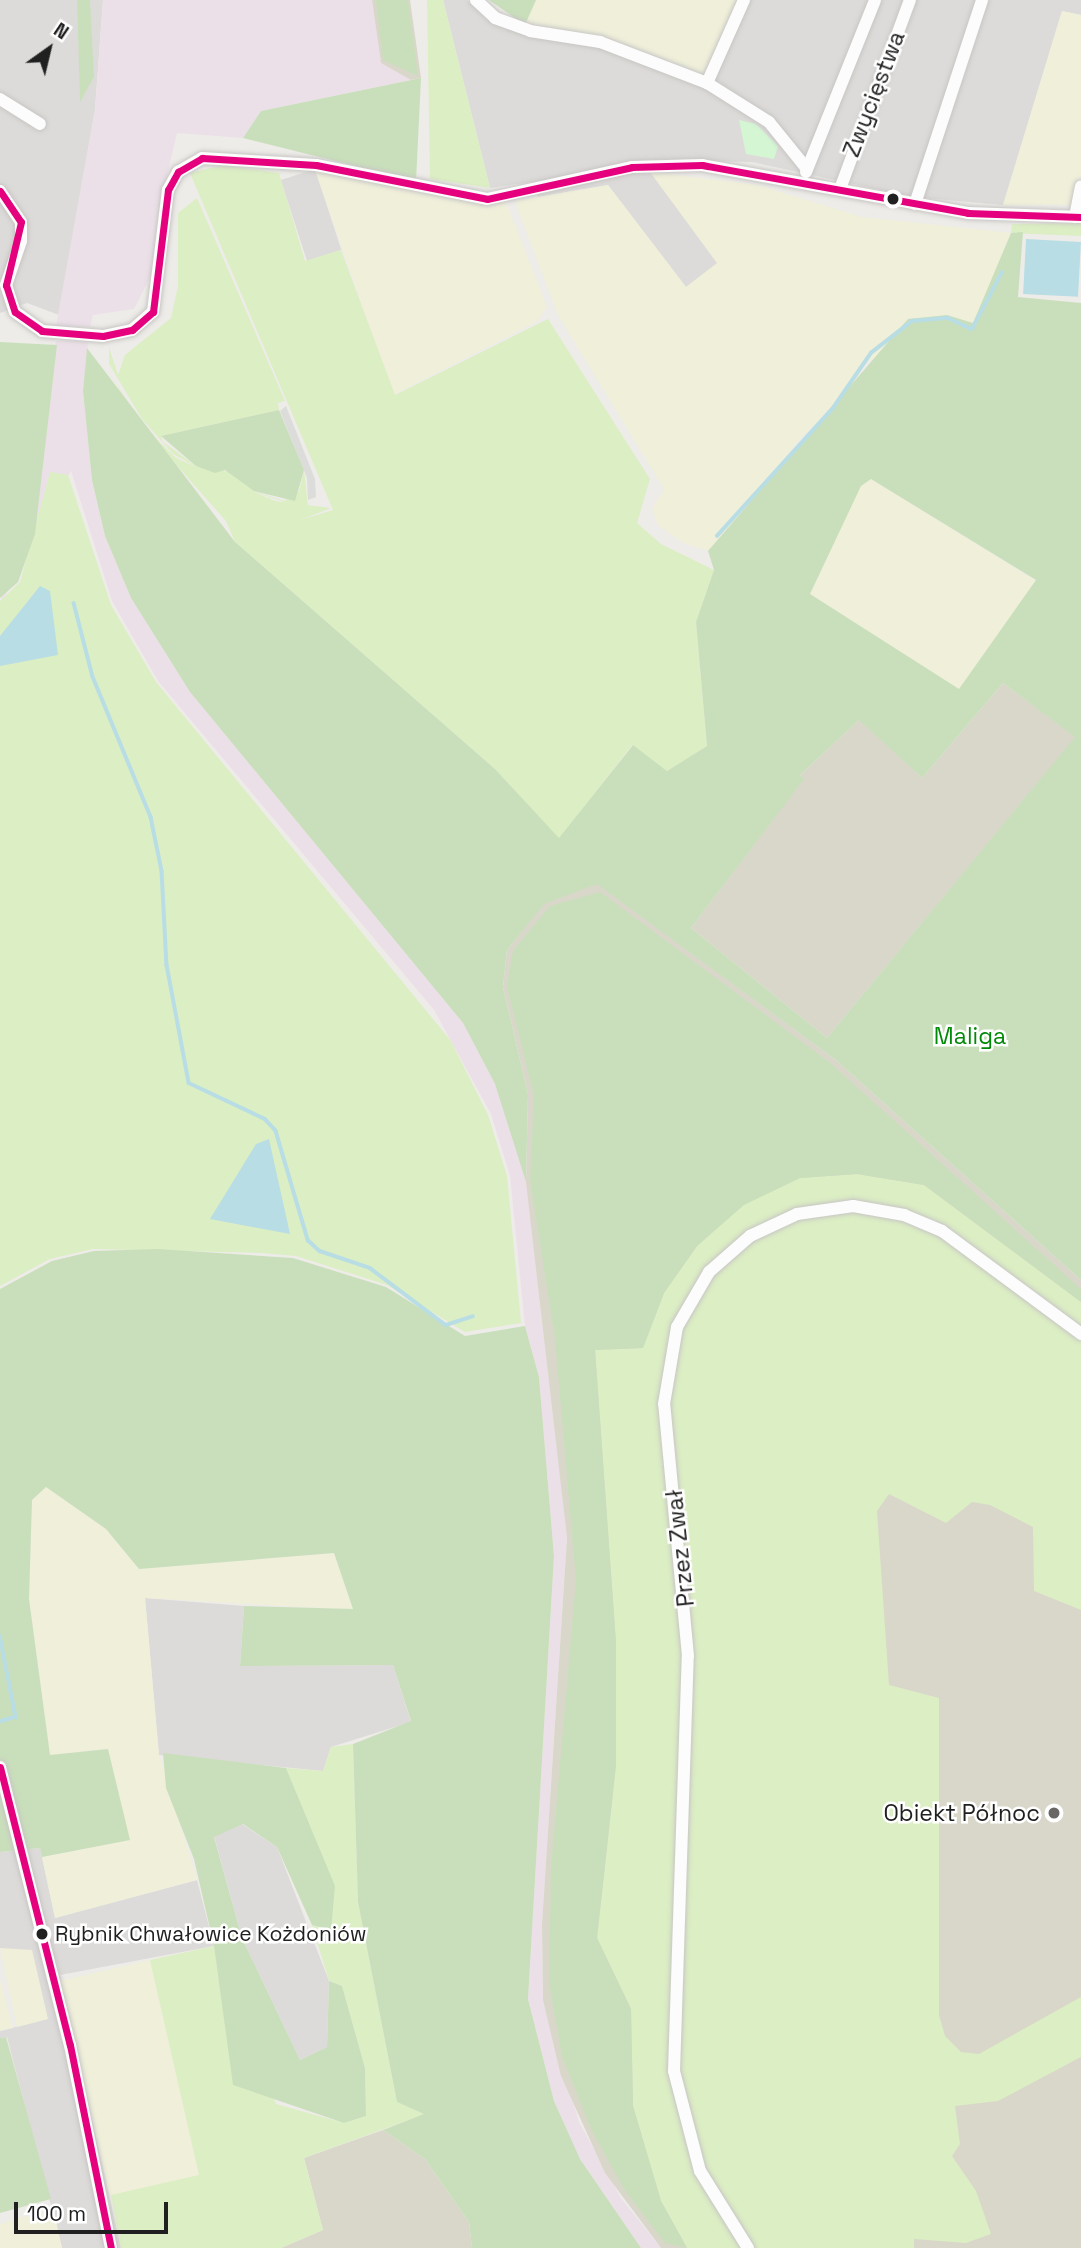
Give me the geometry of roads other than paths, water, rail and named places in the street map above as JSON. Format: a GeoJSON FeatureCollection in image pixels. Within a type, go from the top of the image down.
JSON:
{"type":"FeatureCollection","features":[{"type":"Feature","properties":{"kind":"street"},"geometry":{"type":"LineString","coordinates":[[476,0],[495,18],[530,31],[600,41],[707,83],[769,122],[807,169]]}},
{"type":"Feature","properties":{"kind":"street"},"geometry":{"type":"LineString","coordinates":[[707,83],[744,0]]}},
{"type":"Feature","properties":{"kind":"street","name":"Zwycięstwa"},"geometry":{"type":"LineString","coordinates":[[803,182],[875,0]]}},
{"type":"Feature","properties":{"kind":"street","name":"Zwycięstwa"},"geometry":{"type":"LineString","coordinates":[[840,189],[909,0]]}},
{"type":"Feature","properties":{"kind":"street"},"geometry":{"type":"LineString","coordinates":[[915,204],[982,0]]}},
{"type":"Feature","properties":{"kind":"street"},"geometry":{"type":"LineString","coordinates":[[0,99],[40,124]]}},
{"type":"Feature","properties":{"kind":"street","name":"Zwycięstwa"},"geometry":{"type":"LineString","coordinates":[[0,191],[21,222],[22,241],[6,285],[15,312],[41,331],[103,336],[136,328],[153,312],[168,190],[178,172],[202,159],[316,165],[473,199],[519,196],[662,164],[721,167],[915,204],[1078,217]]}},
{"type":"Feature","properties":{"kind":"street"},"geometry":{"type":"LineString","coordinates":[[1078,217],[1081,187]]}},
{"type":"Feature","properties":{"kind":"street","name":"Przez Zwał"},"geometry":{"type":"LineString","coordinates":[[748,2248],[700,2171],[674,2071],[688,1656],[665,1412],[673,1336],[695,1290],[741,1242],[797,1214],[853,1206],[904,1215],[942,1231],[1081,1334]]}},
{"type":"Feature","properties":{"kind":"street"},"geometry":{"type":"LineString","coordinates":[[0,1767],[69,2045],[111,2248]]}},
{"type":"Feature","properties":{"kind":"water"},"geometry":{"type":"Polygon","coordinates":[[[1026,239],[1081,242],[1078,297],[1023,294],[1026,239]]]}},
{"type":"Feature","properties":{"kind":"water"},"geometry":{"type":"Polygon","coordinates":[[[40,586],[50,591],[58,655],[0,666],[0,636],[40,586]]]}},
{"type":"Feature","properties":{"kind":"water"},"geometry":{"type":"Polygon","coordinates":[[[269,1139],[290,1234],[210,1219],[256,1144],[269,1139]]]}},
{"type":"Feature","properties":{"kind":"waterway"},"geometry":{"type":"LineString","coordinates":[[717,536],[833,408],[871,353],[912,321],[948,318],[972,329],[1002,272]]}},
{"type":"Feature","properties":{"kind":"waterway"},"geometry":{"type":"LineString","coordinates":[[74,603],[93,677],[151,817],[162,871],[167,965],[189,1083],[265,1119],[276,1131],[308,1240],[320,1251],[370,1268],[446,1325],[473,1316]]}},
{"type":"Feature","properties":{"kind":"waterway"},"geometry":{"type":"LineString","coordinates":[[0,1636],[16,1717],[0,1722]]}},
{"type":"Feature","properties":{"kind":"place","name":"Obiekt Północ"},"geometry":{"type":"Point","coordinates":[1054,1813]}},
{"type":"Feature","properties":{"kind":"place","name":"Rybnik Chwałowice Kożdoniów"},"geometry":{"type":"Point","coordinates":[42,1934]}},
{"type":"Feature","properties":{"kind":"park label","name":"Maliga"},"geometry":{"type":"Point","coordinates":[970,1036]}}]}
